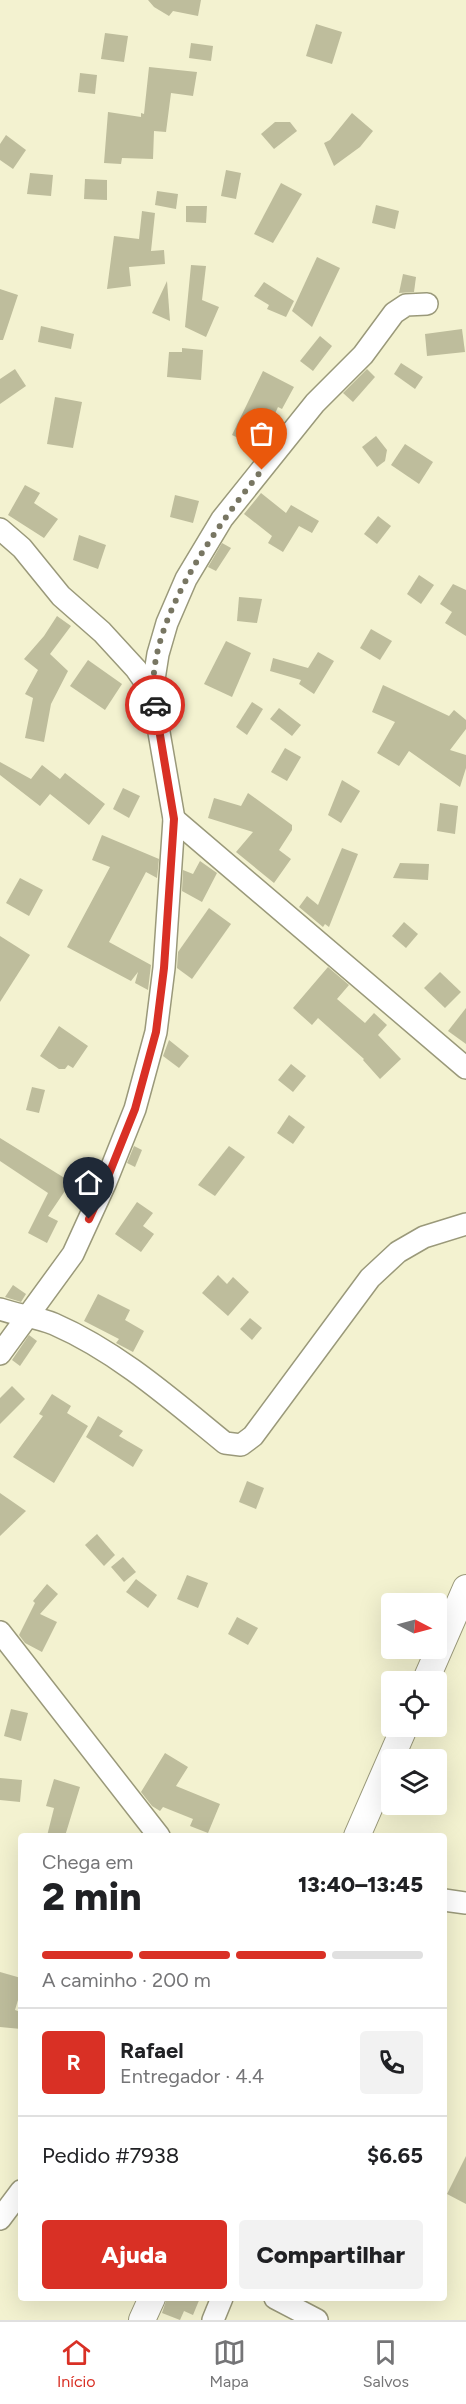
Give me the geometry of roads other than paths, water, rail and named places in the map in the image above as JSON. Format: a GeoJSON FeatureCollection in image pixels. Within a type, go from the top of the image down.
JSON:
{"type":"FeatureCollection","features":[{"type":"Feature","properties":{"kind":"street"},"geometry":{"type":"LineString","coordinates":[[0,1354],[72,1254],[105,1184],[135,1109],[156,1032],[164,968],[174,819],[152,692],[158,654],[167,623],[186,579],[222,519],[315,403],[363,355],[394,313],[406,306],[427,304]]}},
{"type":"Feature","properties":{"kind":"street"},"geometry":{"type":"LineString","coordinates":[[0,530],[22,548],[61,596],[102,632],[136,669],[152,692]]}},
{"type":"Feature","properties":{"kind":"street"},"geometry":{"type":"LineString","coordinates":[[174,819],[466,1068]]}},
{"type":"Feature","properties":{"kind":"street"},"geometry":{"type":"LineString","coordinates":[[0,1310],[51,1323],[80,1336],[139,1372],[225,1443],[241,1444],[253,1436],[370,1278],[398,1252],[415,1242],[466,1224]]}},
{"type":"Feature","properties":{"kind":"street"},"geometry":{"type":"LineString","coordinates":[[430,1671],[466,1588]]}},
{"type":"Feature","properties":{"kind":"street"},"geometry":{"type":"LineString","coordinates":[[0,1632],[157,1833]]}},
{"type":"Feature","properties":{"kind":"street"},"geometry":{"type":"LineString","coordinates":[[358,1833],[400,1737]]}},
{"type":"Feature","properties":{"kind":"street"},"geometry":{"type":"LineString","coordinates":[[447,1900],[466,1903]]}},
{"type":"Feature","properties":{"kind":"street"},"geometry":{"type":"LineString","coordinates":[[0,2219],[18,2196]]}},
{"type":"Feature","properties":{"kind":"street"},"geometry":{"type":"LineString","coordinates":[[142,2320],[151,2301]]}},
{"type":"Feature","properties":{"kind":"street"},"geometry":{"type":"LineString","coordinates":[[213,2320],[221,2301]]}},
{"type":"Feature","properties":{"kind":"street"},"geometry":{"type":"LineString","coordinates":[[280,2301],[318,2320]]}}]}
